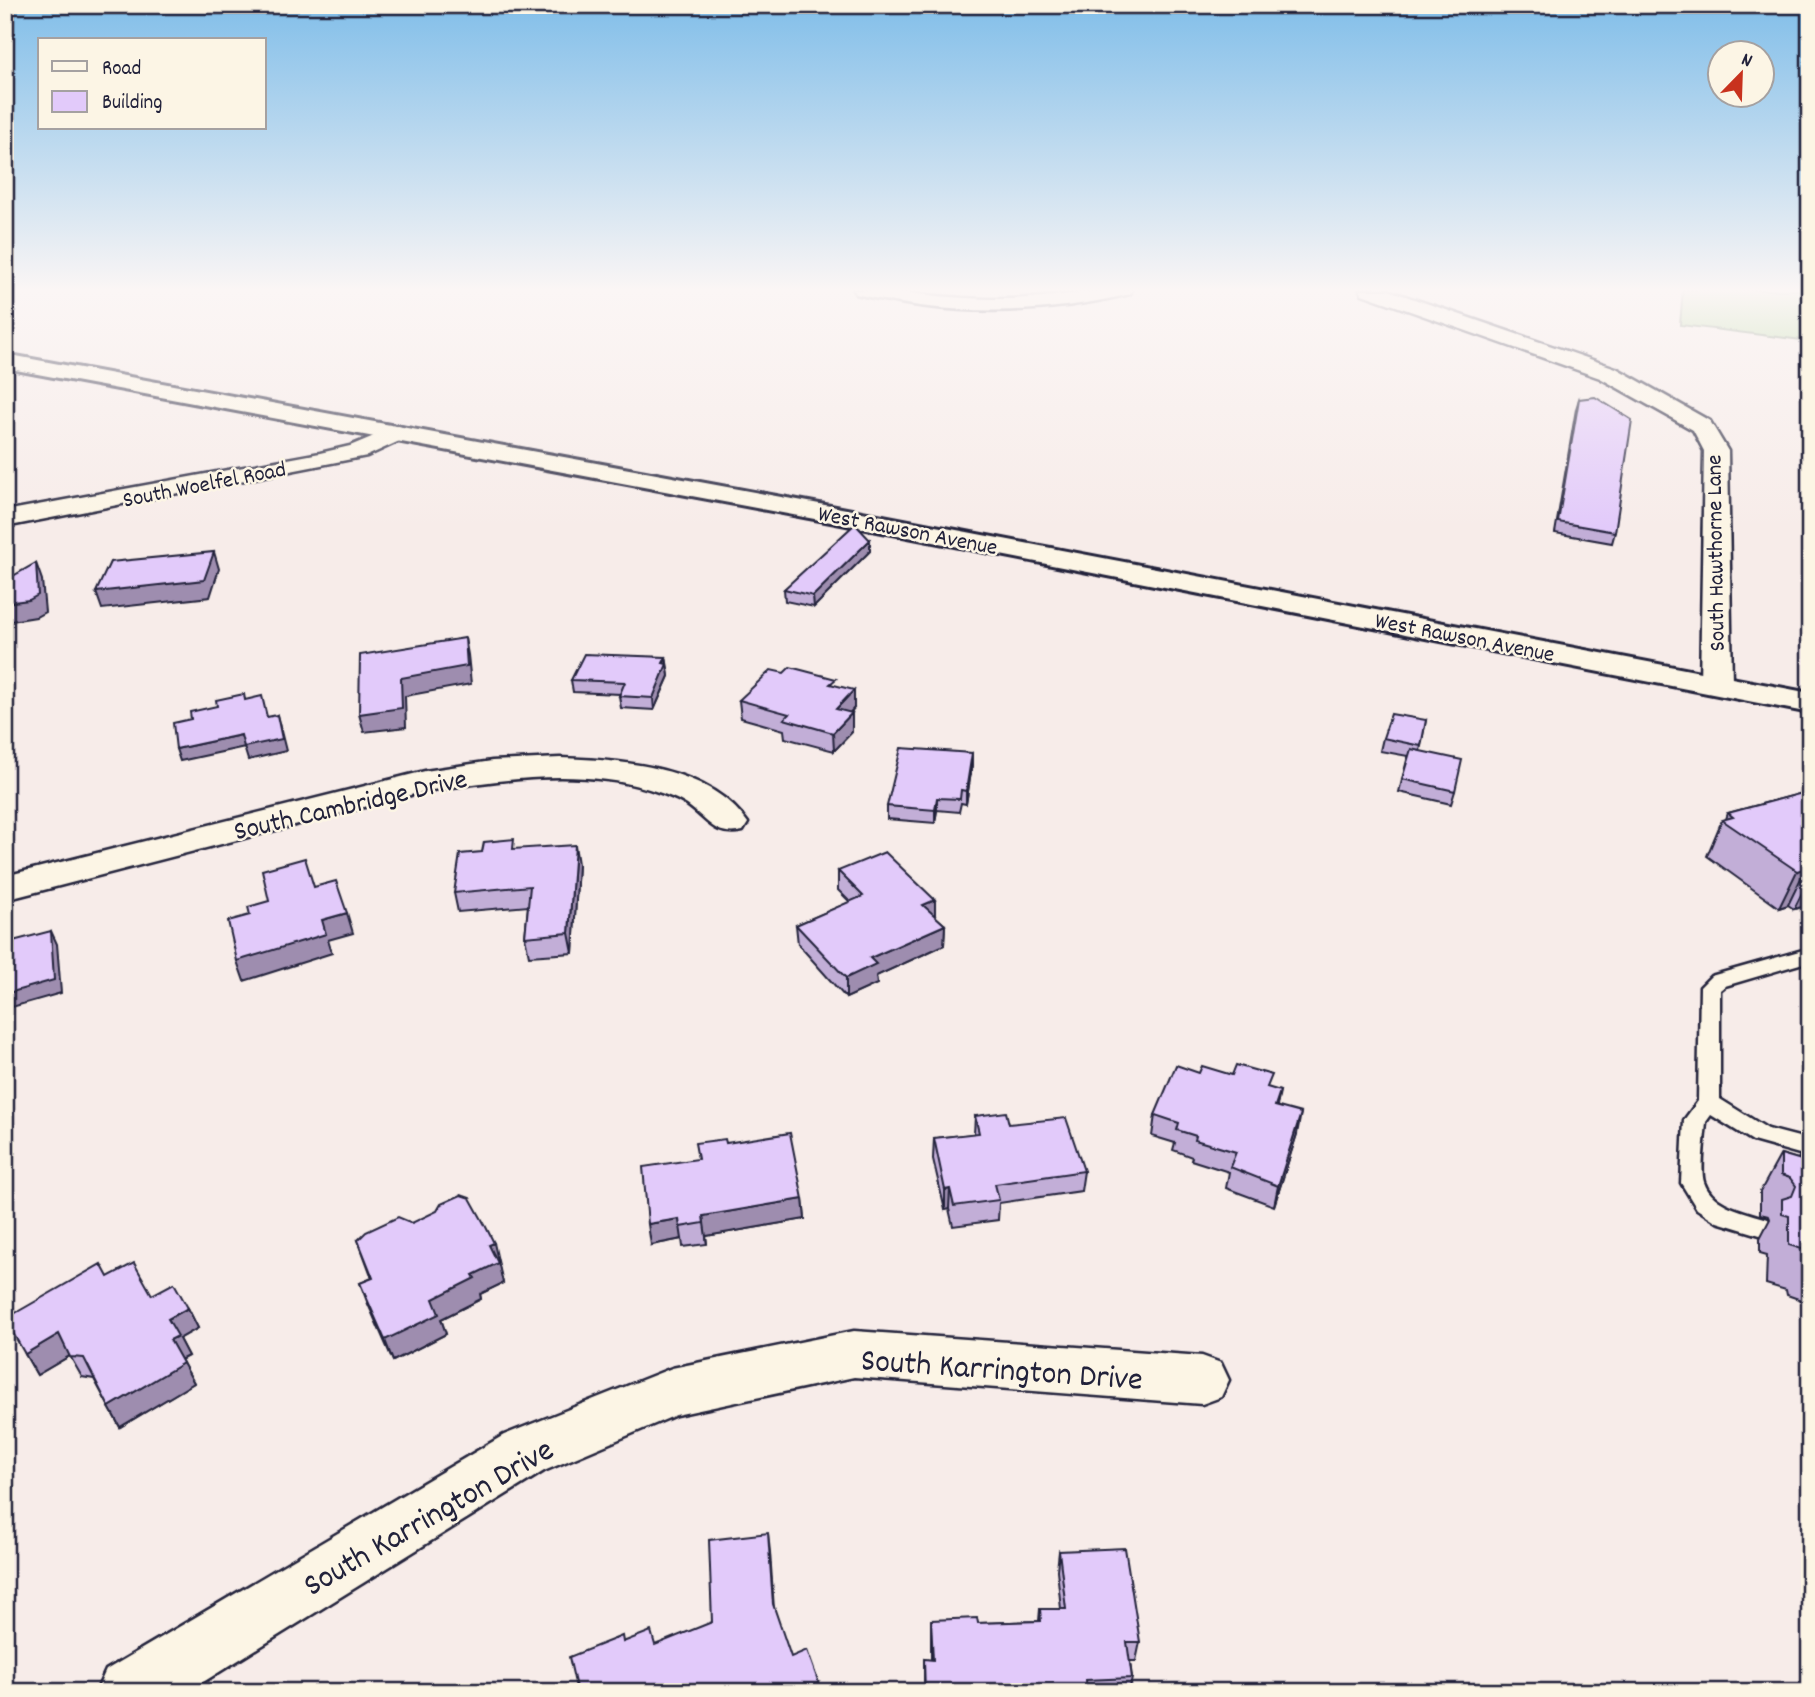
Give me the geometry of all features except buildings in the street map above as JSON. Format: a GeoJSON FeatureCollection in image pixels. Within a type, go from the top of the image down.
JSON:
{"type":"FeatureCollection","features":[{"type":"Feature","properties":{"kind":"main road","name":"West Rawson Avenue"},"geometry":{"type":"LineString","coordinates":[[50,369],[398,433],[1810,703]]}},
{"type":"Feature","properties":{"kind":"street","name":"South Hawthorne Lane"},"geometry":{"type":"LineString","coordinates":[[1597,369],[1702,426],[1716,452],[1716,684]]}},
{"type":"Feature","properties":{"kind":"street","name":"South Woelfel Road"},"geometry":{"type":"LineString","coordinates":[[5,519],[320,460],[358,451],[398,433]]}},
{"type":"Feature","properties":{"kind":"street","name":"South Cambridge Drive"},"geometry":{"type":"LineString","coordinates":[[5,888],[425,781],[470,774],[566,767],[640,774],[695,794],[730,823]]}},
{"type":"Feature","properties":{"kind":"street","name":"South Karrington Drive"},"geometry":{"type":"LineString","coordinates":[[128,1692],[524,1453],[671,1392],[854,1354],[1202,1380]]}},
{"type":"Feature","properties":{"kind":"lane"},"geometry":{"type":"LineString","coordinates":[[1760,1226],[1725,1215],[1705,1203],[1692,1183],[1695,1120],[1709,1103],[1710,987],[1718,981],[1810,954]]}},
{"type":"Feature","properties":{"kind":"lane"},"geometry":{"type":"LineString","coordinates":[[1709,1103],[1761,1135],[1810,1149]]}}]}
